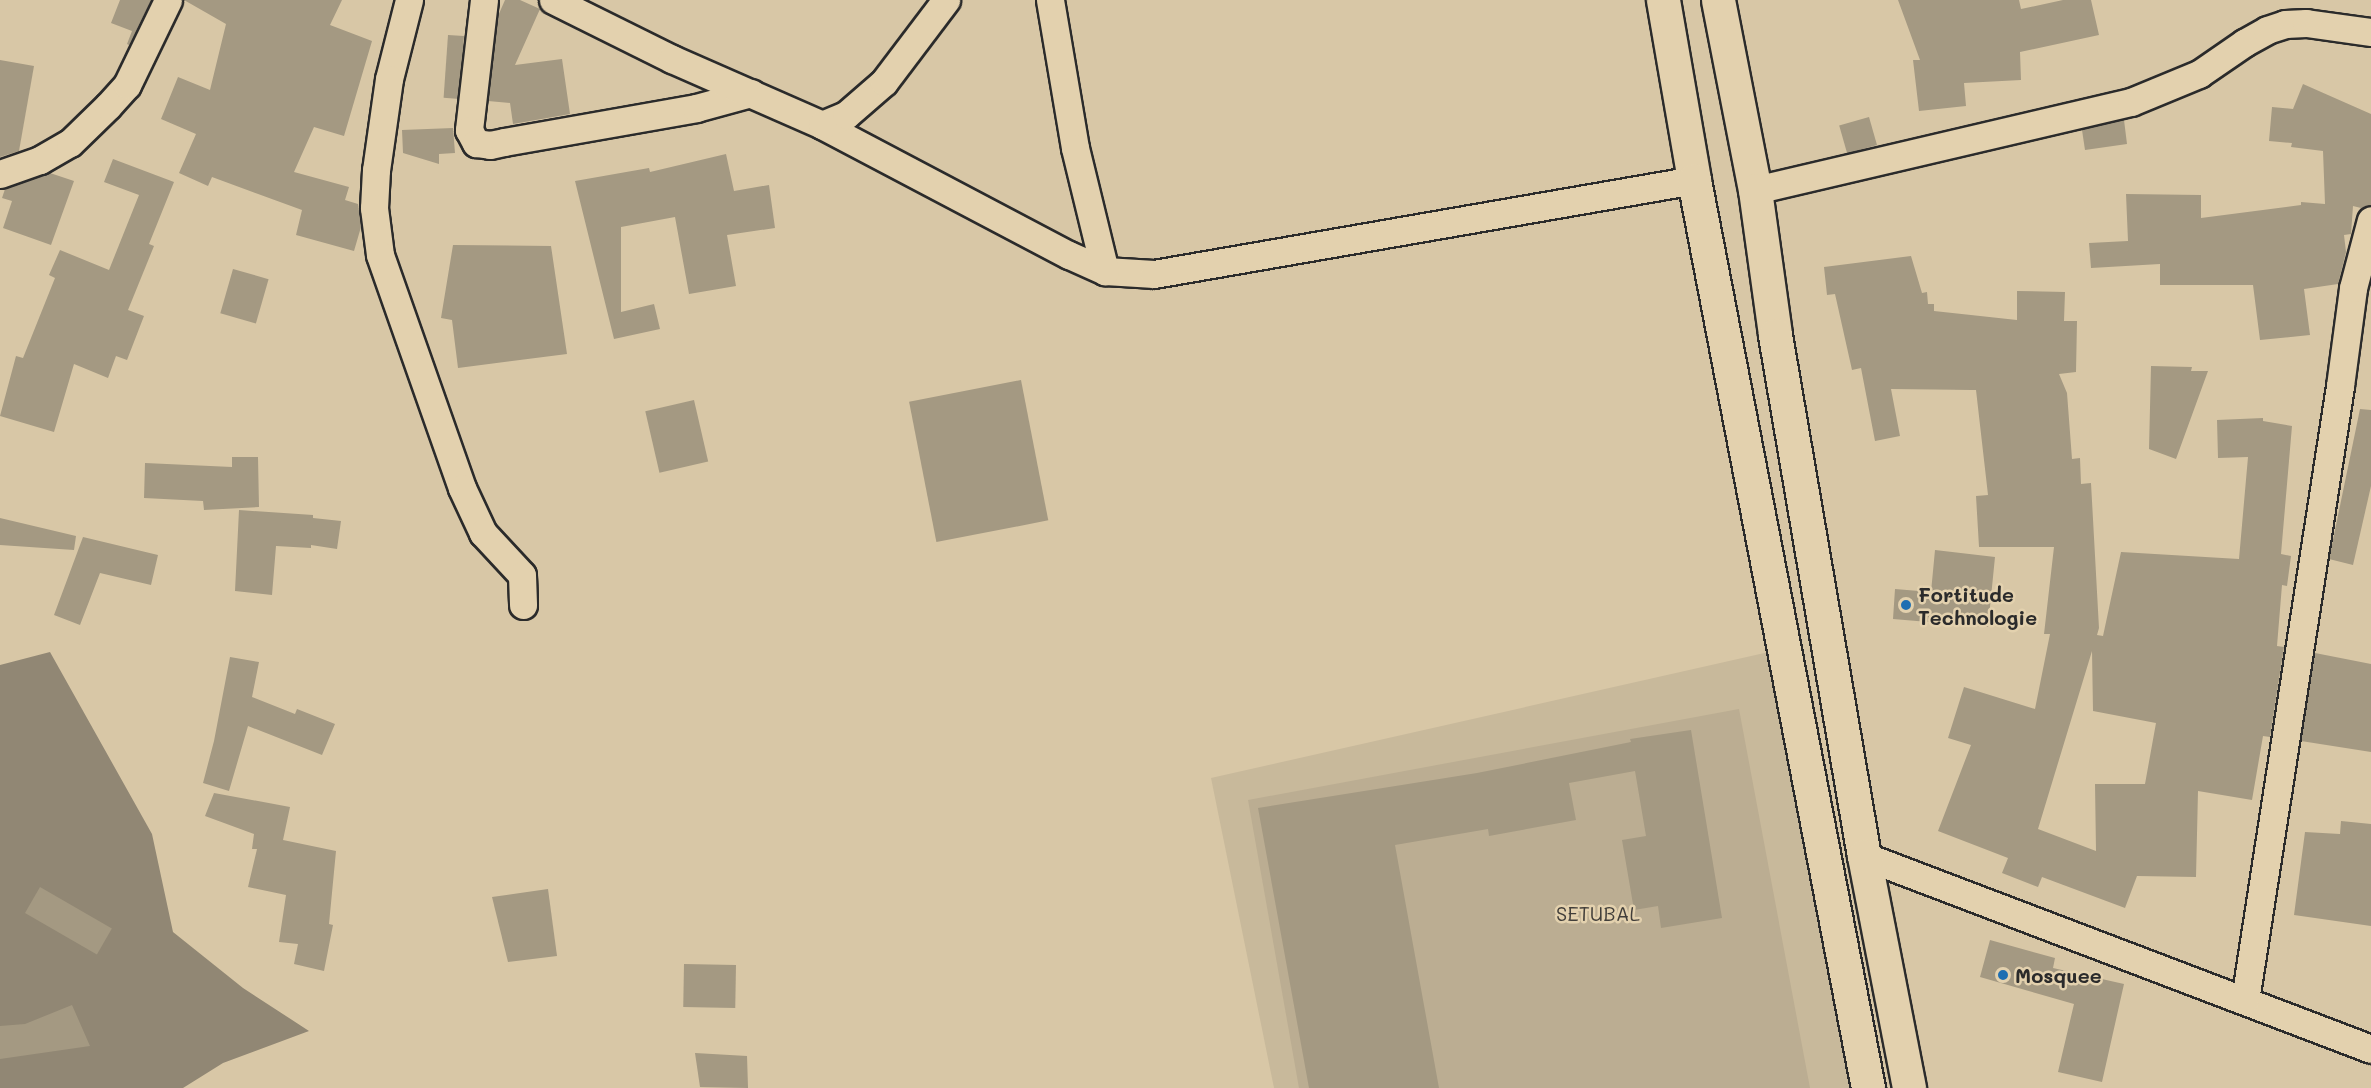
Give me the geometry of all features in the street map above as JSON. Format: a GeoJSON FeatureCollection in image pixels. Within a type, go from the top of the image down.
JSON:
{"type":"FeatureCollection","features":[{"type":"Feature","properties":{"kind":"main road"},"geometry":{"type":"LineString","coordinates":[[1663,0],[1694,180],[1868,1088]]}},
{"type":"Feature","properties":{"kind":"main road"},"geometry":{"type":"LineString","coordinates":[[1718,0],[1755,190],[1775,335],[1864,856],[1909,1088]]}},
{"type":"Feature","properties":{"kind":"street"},"geometry":{"type":"LineString","coordinates":[[0,174],[40,160],[70,143],[108,106],[127,85],[168,0]]}},
{"type":"Feature","properties":{"kind":"street"},"geometry":{"type":"LineString","coordinates":[[409,0],[389,79],[376,170],[374,208],[380,255],[462,488],[483,533],[522,575],[522,604]]}},
{"type":"Feature","properties":{"kind":"street"},"geometry":{"type":"LineString","coordinates":[[484,0],[469,130],[476,143],[490,145],[696,108],[751,93]]}},
{"type":"Feature","properties":{"kind":"street"},"geometry":{"type":"LineString","coordinates":[[553,0],[672,59],[822,125],[1069,255],[1105,271],[1154,273],[1694,180]]}},
{"type":"Feature","properties":{"kind":"street"},"geometry":{"type":"LineString","coordinates":[[822,125],[846,115],[884,81],[946,0]]}},
{"type":"Feature","properties":{"kind":"street"},"geometry":{"type":"LineString","coordinates":[[1050,0],[1075,148],[1105,271]]}},
{"type":"Feature","properties":{"kind":"street"},"geometry":{"type":"LineString","coordinates":[[1755,190],[2131,102],[2199,74],[2244,43],[2267,30],[2285,24],[2306,23],[2371,32]]}},
{"type":"Feature","properties":{"kind":"street"},"geometry":{"type":"LineString","coordinates":[[2245,1000],[2340,386],[2353,288],[2371,220]]}},
{"type":"Feature","properties":{"kind":"street"},"geometry":{"type":"LineString","coordinates":[[1864,856],[2371,1049]]}},
{"type":"Feature","properties":{"kind":"shaded area","name":"SETUBAL"},"geometry":{"type":"Polygon","coordinates":[[[1796,646],[1882,1088],[1274,1088],[1211,778],[1796,646]]]}},
{"type":"Feature","properties":{"kind":"shaded area"},"geometry":{"type":"Polygon","coordinates":[[[50,652],[152,834],[173,932],[243,988],[309,1031],[223,1063],[183,1088],[0,1088],[0,665],[50,652]]]}},
{"type":"Feature","properties":{"kind":"green space","name":"SETUBAL"},"geometry":{"type":"Polygon","coordinates":[[[1739,709],[1810,1088],[1299,1088],[1248,800],[1739,709]]]}},
{"type":"Feature","properties":{"kind":"building"},"geometry":{"type":"Polygon","coordinates":[[[120,0],[151,0],[129,45],[127,44],[132,31],[111,23],[120,0]]]}},
{"type":"Feature","properties":{"kind":"building"},"geometry":{"type":"Polygon","coordinates":[[[184,0],[342,0],[330,25],[372,41],[344,136],[314,127],[294,172],[349,187],[345,200],[358,204],[361,227],[354,251],[296,235],[302,210],[212,177],[208,186],[179,173],[196,134],[161,119],[178,77],[210,90],[226,24],[184,0]]]}},
{"type":"Feature","properties":{"kind":"building"},"geometry":{"type":"Polygon","coordinates":[[[505,0],[520,0],[540,9],[515,65],[562,59],[570,114],[513,124],[510,103],[488,101],[498,16],[505,0]]]}},
{"type":"Feature","properties":{"kind":"building"},"geometry":{"type":"Polygon","coordinates":[[[1898,0],[2019,0],[2021,9],[2063,0],[2091,0],[2099,35],[2020,52],[2021,80],[1964,83],[1966,106],[1919,111],[1913,60],[1920,60],[1898,0]]]}},
{"type":"Feature","properties":{"kind":"building"},"geometry":{"type":"Polygon","coordinates":[[[448,35],[464,36],[460,99],[444,98],[448,35]]]}},
{"type":"Feature","properties":{"kind":"building"},"geometry":{"type":"Polygon","coordinates":[[[0,60],[34,66],[19,151],[0,157],[0,60]]]}},
{"type":"Feature","properties":{"kind":"building"},"geometry":{"type":"Polygon","coordinates":[[[2303,84],[2371,114],[2371,205],[2361,208],[2353,206],[2351,234],[2344,235],[2346,252],[2338,284],[2304,289],[2310,335],[2260,340],[2253,285],[2160,285],[2160,264],[2091,268],[2089,243],[2128,241],[2126,194],[2201,195],[2201,218],[2301,205],[2301,202],[2325,204],[2323,151],[2291,147],[2292,143],[2269,141],[2272,107],[2293,109],[2303,84]]]}},
{"type":"Feature","properties":{"kind":"building"},"geometry":{"type":"Polygon","coordinates":[[[1869,117],[1877,145],[1847,153],[1839,126],[1869,117]]]}},
{"type":"Feature","properties":{"kind":"building"},"geometry":{"type":"Polygon","coordinates":[[[2124,120],[2127,144],[2085,150],[2082,130],[2124,120]]]}},
{"type":"Feature","properties":{"kind":"building"},"geometry":{"type":"Polygon","coordinates":[[[453,128],[455,153],[439,154],[439,164],[403,153],[402,130],[453,128]]]}},
{"type":"Feature","properties":{"kind":"building"},"geometry":{"type":"Polygon","coordinates":[[[726,154],[734,191],[769,185],[775,228],[727,235],[736,286],[689,294],[675,217],[621,227],[621,312],[654,304],[660,329],[614,339],[575,181],[649,168],[650,172],[726,154]]]}},
{"type":"Feature","properties":{"kind":"building"},"geometry":{"type":"Polygon","coordinates":[[[113,159],[174,182],[149,244],[154,246],[128,310],[144,316],[127,360],[116,356],[108,378],[74,364],[54,432],[0,416],[16,356],[23,358],[55,278],[49,275],[60,250],[109,270],[139,195],[104,182],[113,159]]]}},
{"type":"Feature","properties":{"kind":"building"},"geometry":{"type":"Polygon","coordinates":[[[50,173],[74,181],[51,245],[3,228],[12,201],[2,198],[5,189],[50,173]]]}},
{"type":"Feature","properties":{"kind":"building"},"geometry":{"type":"Polygon","coordinates":[[[453,245],[551,246],[567,354],[458,368],[452,320],[441,318],[453,245]]]}},
{"type":"Feature","properties":{"kind":"building"},"geometry":{"type":"Polygon","coordinates":[[[1911,256],[1922,293],[1927,292],[1928,304],[1934,304],[1934,311],[2017,320],[2017,291],[2065,292],[2064,321],[2077,321],[2076,372],[2059,374],[2067,393],[2072,459],[2080,458],[2081,484],[2091,483],[2099,628],[2097,635],[2103,636],[2121,552],[2239,559],[2248,457],[2218,458],[2217,420],[2263,418],[2263,421],[2292,426],[2281,554],[2291,556],[2287,586],[2282,585],[2277,646],[2284,647],[2270,737],[2263,736],[2252,800],[2198,791],[2196,877],[2137,876],[2125,908],[2042,877],[2038,887],[2002,873],[2008,858],[1938,831],[1971,745],[1948,738],[1964,687],[2035,709],[2050,634],[2044,634],[2054,547],[1979,547],[1976,496],[1988,495],[1976,390],[1891,389],[1900,436],[1875,441],[1861,368],[1852,370],[1835,294],[1827,295],[1824,267],[1911,256]],[[2092,651],[2038,829],[2096,851],[2095,784],[2145,784],[2156,723],[2093,711],[2092,651]]]}},
{"type":"Feature","properties":{"kind":"building"},"geometry":{"type":"Polygon","coordinates":[[[233,269],[269,279],[256,323],[220,313],[233,269]]]}},
{"type":"Feature","properties":{"kind":"building"},"geometry":{"type":"Polygon","coordinates":[[[2151,366],[2192,367],[2191,371],[2208,371],[2176,459],[2149,449],[2151,366]]]}},
{"type":"Feature","properties":{"kind":"building"},"geometry":{"type":"Polygon","coordinates":[[[1021,380],[1048,520],[936,542],[909,402],[1021,380]]]}},
{"type":"Feature","properties":{"kind":"building"},"geometry":{"type":"Polygon","coordinates":[[[694,400],[708,461],[659,473],[645,411],[694,400]]]}},
{"type":"Feature","properties":{"kind":"building"},"geometry":{"type":"Polygon","coordinates":[[[2360,409],[2371,410],[2371,486],[2353,565],[2329,559],[2360,409]]]}},
{"type":"Feature","properties":{"kind":"building"},"geometry":{"type":"Polygon","coordinates":[[[232,457],[258,457],[259,507],[204,510],[203,501],[144,498],[145,463],[232,467],[232,457]]]}},
{"type":"Feature","properties":{"kind":"building"},"geometry":{"type":"Polygon","coordinates":[[[239,510],[313,515],[313,518],[341,521],[337,549],[311,545],[311,548],[276,546],[272,595],[235,591],[239,510]]]}},
{"type":"Feature","properties":{"kind":"building"},"geometry":{"type":"Polygon","coordinates":[[[0,518],[76,536],[74,550],[0,545],[0,518]]]}},
{"type":"Feature","properties":{"kind":"building"},"geometry":{"type":"Polygon","coordinates":[[[83,537],[158,555],[151,585],[100,573],[80,625],[54,615],[83,537]]]}},
{"type":"Feature","properties":{"kind":"building"},"geometry":{"type":"Polygon","coordinates":[[[1935,550],[1995,557],[1988,627],[1893,619],[1895,589],[1931,592],[1935,550]]]}},
{"type":"Feature","properties":{"kind":"building"},"geometry":{"type":"Polygon","coordinates":[[[2315,653],[2371,664],[2371,752],[2301,741],[2315,653]]]}},
{"type":"Feature","properties":{"kind":"building"},"geometry":{"type":"Polygon","coordinates":[[[230,657],[259,662],[252,697],[295,714],[297,709],[335,724],[322,755],[248,726],[229,791],[203,783],[214,741],[230,657]]]}},
{"type":"Feature","properties":{"kind":"building"},"geometry":{"type":"Polygon","coordinates":[[[1691,730],[1722,918],[1661,928],[1658,906],[1634,910],[1622,840],[1646,836],[1635,771],[1569,783],[1576,820],[1489,836],[1488,829],[1395,845],[1439,1088],[1309,1088],[1258,808],[1477,773],[1631,742],[1630,739],[1691,730]]]}},
{"type":"Feature","properties":{"kind":"building"},"geometry":{"type":"Polygon","coordinates":[[[214,793],[290,807],[283,840],[336,851],[329,924],[333,925],[324,971],[294,964],[298,944],[279,942],[286,895],[248,887],[257,849],[252,849],[254,834],[205,816],[214,793]]]}},
{"type":"Feature","properties":{"kind":"building"},"geometry":{"type":"Polygon","coordinates":[[[2341,821],[2371,824],[2371,926],[2294,915],[2305,832],[2340,834],[2341,821]]]}},
{"type":"Feature","properties":{"kind":"building"},"geometry":{"type":"Polygon","coordinates":[[[40,887],[112,928],[97,954],[25,913],[40,887]]]}},
{"type":"Feature","properties":{"kind":"building"},"geometry":{"type":"Polygon","coordinates":[[[548,889],[557,956],[508,962],[492,897],[548,889]]]}},
{"type":"Feature","properties":{"kind":"building"},"geometry":{"type":"Polygon","coordinates":[[[1990,940],[2055,958],[2053,968],[2124,984],[2102,1082],[2058,1072],[2074,1004],[1980,977],[1990,940]]]}},
{"type":"Feature","properties":{"kind":"building"},"geometry":{"type":"Polygon","coordinates":[[[684,964],[736,965],[735,1008],[683,1007],[684,964]]]}},
{"type":"Feature","properties":{"kind":"building"},"geometry":{"type":"Polygon","coordinates":[[[72,1005],[90,1046],[0,1059],[0,1026],[25,1024],[72,1005]]]}},
{"type":"Feature","properties":{"kind":"building"},"geometry":{"type":"Polygon","coordinates":[[[695,1053],[747,1056],[748,1088],[700,1087],[695,1053]]]}},
{"type":"Feature","properties":{"kind":"place","name":"Fortitude Technologie"},"geometry":{"type":"Point","coordinates":[1906,605]}},
{"type":"Feature","properties":{"kind":"place","name":"Mosquee"},"geometry":{"type":"Point","coordinates":[2003,975]}}]}
